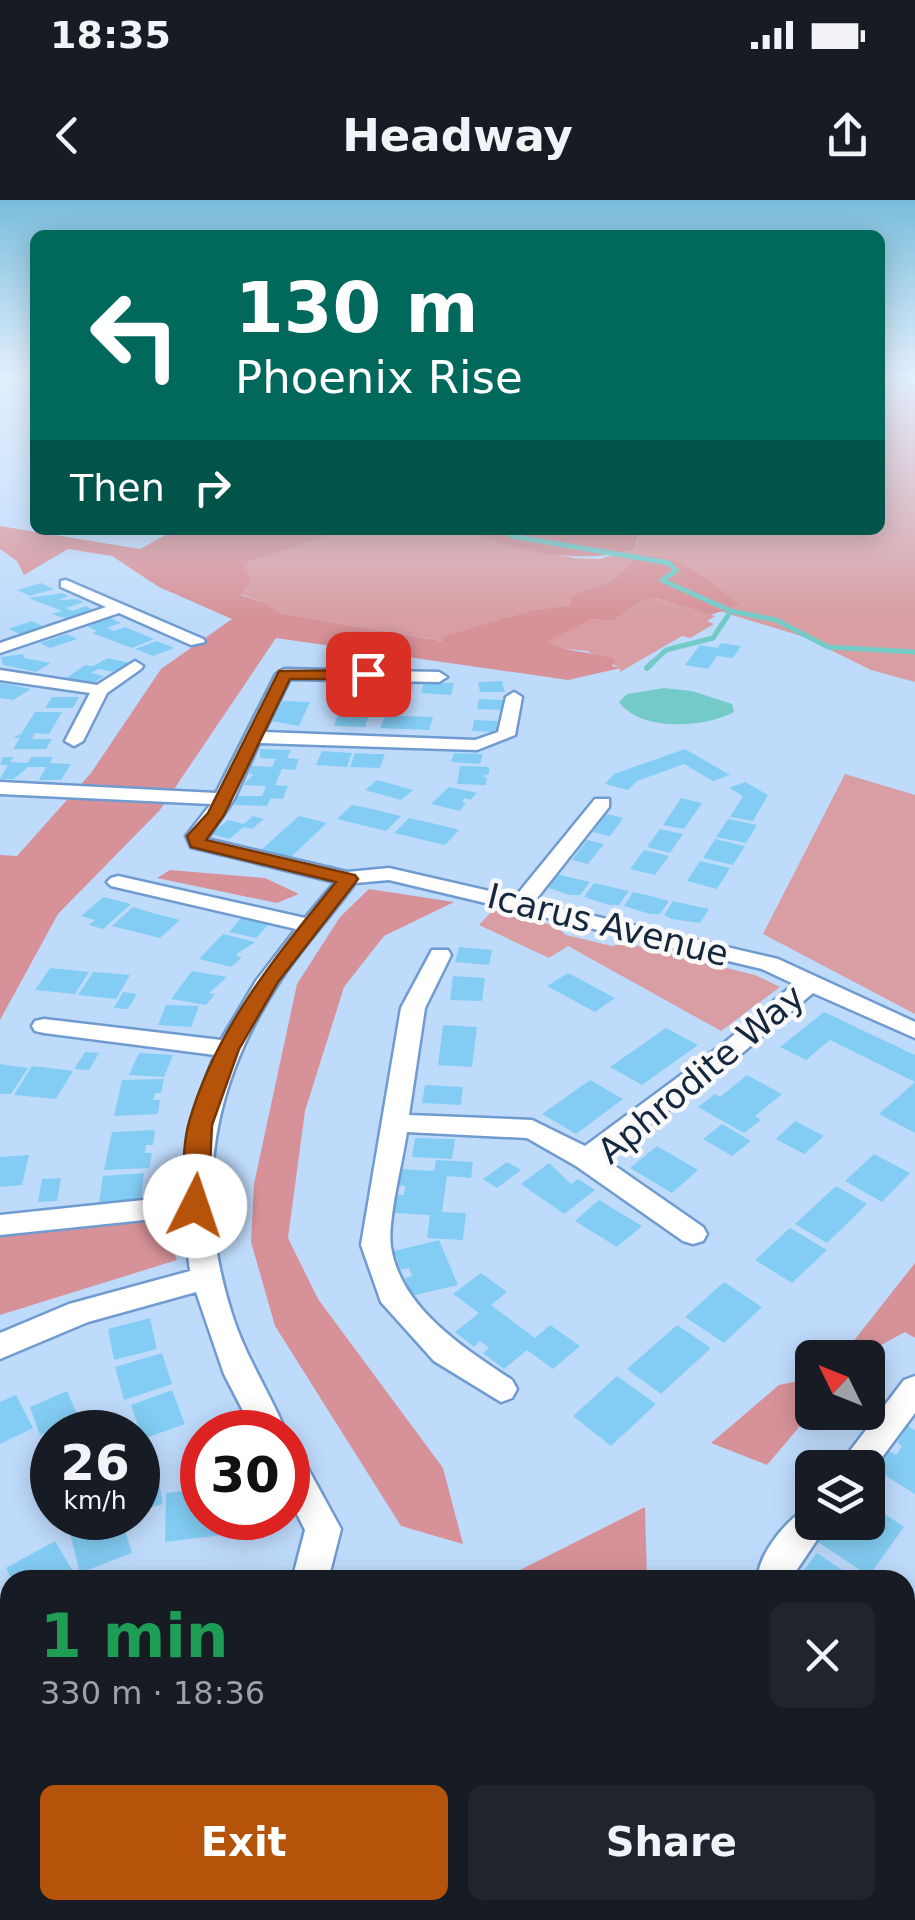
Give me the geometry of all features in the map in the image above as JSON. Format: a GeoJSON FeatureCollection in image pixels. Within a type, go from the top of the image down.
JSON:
{"type":"FeatureCollection","features":[{"type":"Feature","properties":{"kind":"street"},"geometry":{"type":"LineString","coordinates":[[66,584],[197,642]]}},
{"type":"Feature","properties":{"kind":"street"},"geometry":{"type":"LineString","coordinates":[[0,648],[116,609]]}},
{"type":"Feature","properties":{"kind":"street"},"geometry":{"type":"LineString","coordinates":[[74,741],[100,690],[135,666]]}},
{"type":"Feature","properties":{"kind":"street"},"geometry":{"type":"LineString","coordinates":[[0,674],[100,690]]}},
{"type":"Feature","properties":{"kind":"street"},"geometry":{"type":"LineString","coordinates":[[0,788],[224,799],[284,674],[439,677]]}},
{"type":"Feature","properties":{"kind":"street"},"geometry":{"type":"LineString","coordinates":[[254,737],[477,746],[506,735],[514,697]]}},
{"type":"Feature","properties":{"kind":"street","name":"Icarus Avenue"},"geometry":{"type":"LineString","coordinates":[[224,799],[216,815],[196,836],[198,843],[348,879],[362,874],[389,874],[770,964],[915,1030]]}},
{"type":"Feature","properties":{"kind":"street"},"geometry":{"type":"LineString","coordinates":[[521,904],[602,802]]}},
{"type":"Feature","properties":{"kind":"street"},"geometry":{"type":"LineString","coordinates":[[258,1410],[238,1375],[204,1278],[195,1206],[200,1125],[228,1049],[268,980],[348,879]]}},
{"type":"Feature","properties":{"kind":"street"},"geometry":{"type":"LineString","coordinates":[[118,882],[313,926]]}},
{"type":"Feature","properties":{"kind":"street"},"geometry":{"type":"LineString","coordinates":[[440,956],[413,1008],[376,1245],[392,1294],[444,1352],[501,1389]]}},
{"type":"Feature","properties":{"kind":"street","name":"Aphrodite Way"},"geometry":{"type":"LineString","coordinates":[[693,1234],[586,1160],[732,1049],[812,982]]}},
{"type":"Feature","properties":{"kind":"street"},"geometry":{"type":"LineString","coordinates":[[44,1026],[228,1049]]}},
{"type":"Feature","properties":{"kind":"street"},"geometry":{"type":"LineString","coordinates":[[397,1124],[532,1128],[586,1160]]}},
{"type":"Feature","properties":{"kind":"street"},"geometry":{"type":"LineString","coordinates":[[0,1225],[195,1206]]}},
{"type":"Feature","properties":{"kind":"street"},"geometry":{"type":"LineString","coordinates":[[0,1346],[80,1312],[204,1278]]}},
{"type":"Feature","properties":{"kind":"street"},"geometry":{"type":"LineString","coordinates":[[868,1450],[915,1390]]}},
{"type":"Feature","properties":{"kind":"street"},"geometry":{"type":"LineString","coordinates":[[310,1505],[323,1529],[313,1570]]}},
{"type":"Feature","properties":{"kind":"street"},"geometry":{"type":"LineString","coordinates":[[775,1570],[798,1540]]}},
{"type":"Feature","properties":{"kind":"shaded area"},"geometry":{"type":"Polygon","coordinates":[[[885,457],[915,457],[915,682],[871,670],[804,637],[648,589],[657,567],[651,557],[635,560],[618,578],[569,599],[571,605],[532,610],[446,636],[443,641],[280,613],[266,603],[240,594],[245,590],[244,564],[329,535],[480,535],[574,558],[599,559],[635,549],[639,537],[885,535],[885,457]]]}},
{"type":"Feature","properties":{"kind":"shaded area"},"geometry":{"type":"Polygon","coordinates":[[[0,526],[30,531],[30,535],[55,535],[140,549],[166,535],[329,535],[244,564],[251,580],[241,595],[266,603],[280,613],[442,641],[445,636],[532,610],[571,605],[569,598],[613,580],[632,561],[649,556],[663,557],[692,570],[740,605],[710,615],[656,598],[643,600],[613,621],[593,619],[547,642],[615,660],[612,666],[621,668],[568,680],[276,638],[160,810],[58,914],[0,1020],[0,855],[17,856],[91,773],[161,669],[232,619],[159,587],[112,556],[68,549],[24,575],[17,561],[0,549],[0,526]]]}},
{"type":"Feature","properties":{"kind":"shaded area"},"geometry":{"type":"Polygon","coordinates":[[[480,535],[639,535],[635,549],[592,556],[549,554],[480,535]]]}},
{"type":"Feature","properties":{"kind":"shaded area"},"geometry":{"type":"Polygon","coordinates":[[[655,598],[715,616],[707,621],[714,624],[690,638],[682,636],[620,672],[620,668],[587,651],[559,648],[546,642],[593,619],[613,621],[643,600],[655,598]]]}},
{"type":"Feature","properties":{"kind":"shaded area"},"geometry":{"type":"Polygon","coordinates":[[[664,688],[692,691],[732,704],[734,712],[690,724],[657,723],[629,712],[619,702],[627,694],[664,688]]]}},
{"type":"Feature","properties":{"kind":"shaded area"},"geometry":{"type":"Polygon","coordinates":[[[845,774],[915,795],[915,1014],[763,934],[845,774]]]}},
{"type":"Feature","properties":{"kind":"shaded area"},"geometry":{"type":"Polygon","coordinates":[[[170,870],[265,878],[299,894],[277,903],[157,878],[170,870]]]}},
{"type":"Feature","properties":{"kind":"shaded area"},"geometry":{"type":"Polygon","coordinates":[[[369,889],[454,902],[384,936],[344,987],[305,1111],[288,1238],[318,1299],[443,1468],[463,1544],[401,1526],[275,1326],[251,1242],[254,1184],[297,984],[340,917],[369,889]]]}},
{"type":"Feature","properties":{"kind":"shaded area"},"geometry":{"type":"Polygon","coordinates":[[[494,909],[555,926],[566,935],[612,946],[626,943],[755,975],[780,987],[721,1031],[568,946],[549,958],[479,925],[494,909]]]}},
{"type":"Feature","properties":{"kind":"shaded area"},"geometry":{"type":"Polygon","coordinates":[[[159,1218],[177,1260],[0,1315],[0,1233],[159,1218]]]}},
{"type":"Feature","properties":{"kind":"shaded area"},"geometry":{"type":"Polygon","coordinates":[[[915,1263],[915,1338],[905,1332],[885,1343],[854,1340],[915,1263]]]}},
{"type":"Feature","properties":{"kind":"shaded area"},"geometry":{"type":"Polygon","coordinates":[[[795,1382],[797,1430],[767,1465],[711,1443],[779,1385],[795,1382]]]}},
{"type":"Feature","properties":{"kind":"shaded area"},"geometry":{"type":"Polygon","coordinates":[[[645,1507],[647,1570],[520,1570],[645,1507]]]}},
{"type":"Feature","properties":{"kind":"building"},"geometry":{"type":"Polygon","coordinates":[[[41,583],[54,589],[30,596],[17,590],[41,583]]]}},
{"type":"Feature","properties":{"kind":"building"},"geometry":{"type":"Polygon","coordinates":[[[62,593],[69,596],[58,600],[84,602],[66,608],[72,611],[86,606],[96,612],[72,619],[57,616],[52,614],[62,611],[28,598],[62,593]]]}},
{"type":"Feature","properties":{"kind":"building"},"geometry":{"type":"Polygon","coordinates":[[[110,618],[121,623],[107,628],[114,631],[125,627],[154,639],[132,648],[92,633],[97,631],[87,626],[110,618]]]}},
{"type":"Feature","properties":{"kind":"building"},"geometry":{"type":"Polygon","coordinates":[[[32,621],[46,628],[22,635],[8,629],[32,621]]]}},
{"type":"Feature","properties":{"kind":"building"},"geometry":{"type":"Polygon","coordinates":[[[67,634],[77,639],[50,648],[40,643],[67,634]]]}},
{"type":"Feature","properties":{"kind":"building"},"geometry":{"type":"Polygon","coordinates":[[[157,641],[174,648],[153,656],[135,649],[157,641]]]}},
{"type":"Feature","properties":{"kind":"building"},"geometry":{"type":"Polygon","coordinates":[[[721,643],[741,646],[733,658],[717,656],[708,669],[685,665],[700,645],[718,648],[721,643]]]}},
{"type":"Feature","properties":{"kind":"building"},"geometry":{"type":"Polygon","coordinates":[[[23,654],[24,658],[51,663],[36,672],[3,665],[1,657],[23,654]]]}},
{"type":"Feature","properties":{"kind":"building"},"geometry":{"type":"Polygon","coordinates":[[[108,658],[130,663],[114,672],[99,669],[91,673],[104,676],[90,685],[65,679],[85,665],[93,666],[108,658]]]}},
{"type":"Feature","properties":{"kind":"building"},"geometry":{"type":"Polygon","coordinates":[[[336,678],[362,679],[357,691],[341,691],[342,687],[332,686],[336,678]]]}},
{"type":"Feature","properties":{"kind":"building"},"geometry":{"type":"Polygon","coordinates":[[[385,680],[414,681],[411,693],[381,692],[385,680]]]}},
{"type":"Feature","properties":{"kind":"building"},"geometry":{"type":"Polygon","coordinates":[[[502,681],[505,692],[480,692],[478,682],[502,681]]]}},
{"type":"Feature","properties":{"kind":"building"},"geometry":{"type":"Polygon","coordinates":[[[424,682],[454,683],[451,695],[421,693],[424,682]]]}},
{"type":"Feature","properties":{"kind":"building"},"geometry":{"type":"Polygon","coordinates":[[[0,684],[31,689],[13,700],[0,698],[0,684]]]}},
{"type":"Feature","properties":{"kind":"building"},"geometry":{"type":"Polygon","coordinates":[[[52,697],[79,697],[73,708],[45,708],[52,697]]]}},
{"type":"Feature","properties":{"kind":"building"},"geometry":{"type":"Polygon","coordinates":[[[479,699],[503,700],[502,710],[477,709],[479,699]]]}},
{"type":"Feature","properties":{"kind":"building"},"geometry":{"type":"Polygon","coordinates":[[[283,701],[310,702],[299,726],[271,721],[283,701]]]}},
{"type":"Feature","properties":{"kind":"building"},"geometry":{"type":"Polygon","coordinates":[[[35,712],[62,712],[49,734],[35,733],[32,739],[52,739],[46,749],[13,749],[20,738],[12,738],[21,734],[35,712]]]}},
{"type":"Feature","properties":{"kind":"building"},"geometry":{"type":"Polygon","coordinates":[[[338,714],[369,715],[365,727],[334,726],[338,714]]]}},
{"type":"Feature","properties":{"kind":"building"},"geometry":{"type":"Polygon","coordinates":[[[385,715],[433,717],[429,730],[380,728],[385,715]]]}},
{"type":"Feature","properties":{"kind":"building"},"geometry":{"type":"Polygon","coordinates":[[[474,720],[498,721],[497,732],[472,731],[474,720]]]}},
{"type":"Feature","properties":{"kind":"building"},"geometry":{"type":"Polygon","coordinates":[[[260,749],[291,750],[287,758],[299,759],[295,770],[282,769],[275,785],[288,786],[283,799],[271,798],[267,806],[234,805],[238,796],[262,796],[266,786],[243,785],[254,774],[249,774],[252,766],[272,767],[276,759],[260,758],[260,749]]]}},
{"type":"Feature","properties":{"kind":"building"},"geometry":{"type":"Polygon","coordinates":[[[685,749],[730,775],[713,781],[684,764],[637,781],[628,790],[605,784],[614,774],[685,749]]]}},
{"type":"Feature","properties":{"kind":"building"},"geometry":{"type":"Polygon","coordinates":[[[322,751],[352,753],[347,767],[316,765],[322,751]]]}},
{"type":"Feature","properties":{"kind":"building"},"geometry":{"type":"Polygon","coordinates":[[[355,753],[385,754],[380,768],[350,767],[355,753]]]}},
{"type":"Feature","properties":{"kind":"building"},"geometry":{"type":"Polygon","coordinates":[[[454,753],[483,754],[480,764],[451,762],[454,753]]]}},
{"type":"Feature","properties":{"kind":"building"},"geometry":{"type":"Polygon","coordinates":[[[3,757],[14,757],[10,762],[28,763],[31,757],[53,757],[50,763],[71,764],[61,780],[39,780],[46,767],[28,767],[14,779],[0,779],[8,765],[0,765],[3,757]]]}},
{"type":"Feature","properties":{"kind":"building"},"geometry":{"type":"Polygon","coordinates":[[[460,766],[489,767],[489,774],[483,776],[487,778],[486,785],[457,784],[460,766]]]}},
{"type":"Feature","properties":{"kind":"building"},"geometry":{"type":"Polygon","coordinates":[[[377,780],[413,790],[401,800],[365,790],[377,780]]]}},
{"type":"Feature","properties":{"kind":"building"},"geometry":{"type":"Polygon","coordinates":[[[745,782],[768,795],[753,821],[730,817],[743,796],[729,788],[745,782]]]}},
{"type":"Feature","properties":{"kind":"building"},"geometry":{"type":"Polygon","coordinates":[[[449,787],[477,793],[470,800],[465,798],[460,811],[431,804],[449,787]]]}},
{"type":"Feature","properties":{"kind":"building"},"geometry":{"type":"Polygon","coordinates":[[[681,798],[702,803],[684,829],[663,825],[681,798]]]}},
{"type":"Feature","properties":{"kind":"building"},"geometry":{"type":"Polygon","coordinates":[[[352,805],[401,816],[386,831],[337,819],[352,805]]]}},
{"type":"Feature","properties":{"kind":"building"},"geometry":{"type":"Polygon","coordinates":[[[607,814],[623,818],[610,836],[593,832],[607,814]]]}},
{"type":"Feature","properties":{"kind":"building"},"geometry":{"type":"Polygon","coordinates":[[[253,816],[264,819],[229,839],[211,834],[228,820],[244,824],[253,816]]]}},
{"type":"Feature","properties":{"kind":"building"},"geometry":{"type":"Polygon","coordinates":[[[299,816],[327,823],[291,857],[262,849],[299,816]]]}},
{"type":"Feature","properties":{"kind":"building"},"geometry":{"type":"Polygon","coordinates":[[[409,818],[459,830],[445,845],[394,833],[409,818]]]}},
{"type":"Feature","properties":{"kind":"building"},"geometry":{"type":"Polygon","coordinates":[[[728,819],[757,825],[746,843],[716,837],[728,819]]]}},
{"type":"Feature","properties":{"kind":"building"},"geometry":{"type":"Polygon","coordinates":[[[660,829],[683,834],[670,853],[647,847],[660,829]]]}},
{"type":"Feature","properties":{"kind":"building"},"geometry":{"type":"Polygon","coordinates":[[[715,839],[745,846],[733,865],[703,858],[715,839]]]}},
{"type":"Feature","properties":{"kind":"building"},"geometry":{"type":"Polygon","coordinates":[[[587,840],[604,844],[588,864],[572,860],[587,840]]]}},
{"type":"Feature","properties":{"kind":"building"},"geometry":{"type":"Polygon","coordinates":[[[644,850],[669,856],[655,875],[630,869],[644,850]]]}},
{"type":"Feature","properties":{"kind":"building"},"geometry":{"type":"Polygon","coordinates":[[[700,861],[730,868],[717,889],[687,881],[700,861]]]}},
{"type":"Feature","properties":{"kind":"building"},"geometry":{"type":"Polygon","coordinates":[[[556,874],[590,882],[580,895],[570,895],[546,887],[556,874]]]}},
{"type":"Feature","properties":{"kind":"building"},"geometry":{"type":"Polygon","coordinates":[[[594,883],[629,891],[619,905],[609,905],[584,897],[594,883]]]}},
{"type":"Feature","properties":{"kind":"building"},"geometry":{"type":"Polygon","coordinates":[[[633,892],[669,901],[660,914],[650,914],[624,906],[633,892]]]}},
{"type":"Feature","properties":{"kind":"building"},"geometry":{"type":"Polygon","coordinates":[[[103,897],[131,904],[103,929],[89,925],[95,920],[81,916],[103,897]]]}},
{"type":"Feature","properties":{"kind":"building"},"geometry":{"type":"Polygon","coordinates":[[[673,901],[709,909],[700,923],[672,919],[664,915],[673,901]]]}},
{"type":"Feature","properties":{"kind":"building"},"geometry":{"type":"Polygon","coordinates":[[[133,907],[180,920],[160,938],[112,926],[133,907]]]}},
{"type":"Feature","properties":{"kind":"building"},"geometry":{"type":"Polygon","coordinates":[[[243,916],[271,922],[256,938],[229,932],[243,916]]]}},
{"type":"Feature","properties":{"kind":"building"},"geometry":{"type":"Polygon","coordinates":[[[223,934],[255,942],[238,953],[236,956],[242,957],[231,967],[199,959],[223,934]]]}},
{"type":"Feature","properties":{"kind":"building"},"geometry":{"type":"Polygon","coordinates":[[[459,947],[492,950],[489,965],[455,962],[459,947]]]}},
{"type":"Feature","properties":{"kind":"building"},"geometry":{"type":"Polygon","coordinates":[[[50,968],[89,972],[75,994],[35,990],[50,968]]]}},
{"type":"Feature","properties":{"kind":"building"},"geometry":{"type":"Polygon","coordinates":[[[192,971],[227,977],[209,993],[215,994],[206,1005],[171,999],[192,971]]]}},
{"type":"Feature","properties":{"kind":"building"},"geometry":{"type":"Polygon","coordinates":[[[93,972],[130,975],[116,999],[78,995],[93,972]]]}},
{"type":"Feature","properties":{"kind":"building"},"geometry":{"type":"Polygon","coordinates":[[[568,973],[615,998],[595,1012],[547,986],[568,973]]]}},
{"type":"Feature","properties":{"kind":"building"},"geometry":{"type":"Polygon","coordinates":[[[453,976],[485,978],[482,1001],[450,1000],[453,976]]]}},
{"type":"Feature","properties":{"kind":"building"},"geometry":{"type":"Polygon","coordinates":[[[123,992],[137,994],[128,1009],[114,1008],[123,992]]]}},
{"type":"Feature","properties":{"kind":"building"},"geometry":{"type":"Polygon","coordinates":[[[166,1005],[199,1006],[191,1027],[158,1025],[166,1005]]]}},
{"type":"Feature","properties":{"kind":"building"},"geometry":{"type":"Polygon","coordinates":[[[824,1012],[915,1055],[915,1082],[830,1040],[806,1060],[780,1047],[824,1012]]]}},
{"type":"Feature","properties":{"kind":"building"},"geometry":{"type":"Polygon","coordinates":[[[443,1025],[477,1027],[472,1067],[438,1065],[443,1025]]]}},
{"type":"Feature","properties":{"kind":"building"},"geometry":{"type":"Polygon","coordinates":[[[666,1028],[698,1045],[642,1085],[610,1067],[666,1028]]]}},
{"type":"Feature","properties":{"kind":"building"},"geometry":{"type":"Polygon","coordinates":[[[85,1052],[99,1053],[89,1070],[74,1069],[85,1052]]]}},
{"type":"Feature","properties":{"kind":"building"},"geometry":{"type":"Polygon","coordinates":[[[139,1053],[173,1055],[164,1077],[129,1075],[139,1053]]]}},
{"type":"Feature","properties":{"kind":"building"},"geometry":{"type":"Polygon","coordinates":[[[0,1064],[28,1068],[11,1094],[0,1094],[0,1064]]]}},
{"type":"Feature","properties":{"kind":"building"},"geometry":{"type":"Polygon","coordinates":[[[32,1066],[73,1071],[56,1099],[14,1095],[32,1066]]]}},
{"type":"Feature","properties":{"kind":"building"},"geometry":{"type":"Polygon","coordinates":[[[747,1075],[782,1094],[755,1116],[761,1120],[744,1133],[698,1107],[715,1094],[720,1097],[747,1075]]]}},
{"type":"Feature","properties":{"kind":"building"},"geometry":{"type":"Polygon","coordinates":[[[164,1079],[161,1093],[155,1093],[153,1100],[160,1100],[158,1114],[114,1116],[122,1080],[164,1079]]]}},
{"type":"Feature","properties":{"kind":"building"},"geometry":{"type":"Polygon","coordinates":[[[590,1080],[623,1099],[576,1134],[542,1114],[590,1080]]]}},
{"type":"Feature","properties":{"kind":"building"},"geometry":{"type":"Polygon","coordinates":[[[915,1082],[915,1133],[879,1114],[915,1082]]]}},
{"type":"Feature","properties":{"kind":"building"},"geometry":{"type":"Polygon","coordinates":[[[425,1085],[463,1087],[461,1105],[422,1103],[425,1085]]]}},
{"type":"Feature","properties":{"kind":"building"},"geometry":{"type":"Polygon","coordinates":[[[795,1121],[824,1136],[804,1154],[776,1139],[795,1121]]]}},
{"type":"Feature","properties":{"kind":"building"},"geometry":{"type":"Polygon","coordinates":[[[722,1124],[751,1141],[732,1156],[703,1139],[722,1124]]]}},
{"type":"Feature","properties":{"kind":"building"},"geometry":{"type":"Polygon","coordinates":[[[155,1130],[153,1145],[146,1145],[145,1153],[152,1153],[149,1168],[104,1170],[112,1132],[155,1130]]]}},
{"type":"Feature","properties":{"kind":"building"},"geometry":{"type":"Polygon","coordinates":[[[415,1138],[455,1139],[452,1159],[412,1157],[415,1138]]]}},
{"type":"Feature","properties":{"kind":"building"},"geometry":{"type":"Polygon","coordinates":[[[657,1146],[698,1170],[672,1193],[630,1168],[657,1146]]]}},
{"type":"Feature","properties":{"kind":"building"},"geometry":{"type":"Polygon","coordinates":[[[874,1154],[910,1173],[882,1202],[845,1181],[874,1154]]]}},
{"type":"Feature","properties":{"kind":"building"},"geometry":{"type":"Polygon","coordinates":[[[29,1155],[22,1185],[0,1187],[0,1157],[29,1155]]]}},
{"type":"Feature","properties":{"kind":"building"},"geometry":{"type":"Polygon","coordinates":[[[436,1160],[473,1162],[471,1178],[447,1176],[442,1212],[466,1213],[463,1240],[427,1238],[430,1215],[394,1213],[397,1195],[404,1195],[405,1186],[398,1186],[401,1169],[434,1171],[436,1160]]]}},
{"type":"Feature","properties":{"kind":"building"},"geometry":{"type":"Polygon","coordinates":[[[507,1162],[521,1170],[497,1188],[483,1179],[507,1162]]]}},
{"type":"Feature","properties":{"kind":"building"},"geometry":{"type":"Polygon","coordinates":[[[549,1163],[571,1184],[578,1179],[595,1190],[564,1214],[521,1184],[549,1163]]]}},
{"type":"Feature","properties":{"kind":"building"},"geometry":{"type":"Polygon","coordinates":[[[144,1173],[141,1200],[99,1203],[103,1176],[144,1173]]]}},
{"type":"Feature","properties":{"kind":"building"},"geometry":{"type":"Polygon","coordinates":[[[61,1178],[57,1201],[38,1202],[42,1179],[61,1178]]]}},
{"type":"Feature","properties":{"kind":"building"},"geometry":{"type":"Polygon","coordinates":[[[836,1186],[867,1204],[827,1243],[795,1224],[836,1186]]]}},
{"type":"Feature","properties":{"kind":"building"},"geometry":{"type":"Polygon","coordinates":[[[599,1200],[642,1226],[617,1247],[575,1221],[599,1200]]]}},
{"type":"Feature","properties":{"kind":"building"},"geometry":{"type":"Polygon","coordinates":[[[790,1228],[827,1250],[792,1283],[755,1260],[790,1228]]]}},
{"type":"Feature","properties":{"kind":"building"},"geometry":{"type":"Polygon","coordinates":[[[439,1240],[458,1285],[411,1296],[405,1278],[412,1276],[409,1268],[401,1270],[394,1251],[439,1240]]]}},
{"type":"Feature","properties":{"kind":"building"},"geometry":{"type":"Polygon","coordinates":[[[481,1273],[507,1292],[491,1305],[535,1338],[550,1325],[580,1346],[553,1369],[527,1350],[504,1369],[483,1353],[489,1348],[486,1345],[480,1341],[474,1347],[455,1332],[479,1313],[453,1294],[481,1273]]]}},
{"type":"Feature","properties":{"kind":"building"},"geometry":{"type":"Polygon","coordinates":[[[724,1282],[762,1307],[724,1343],[685,1317],[724,1282]]]}},
{"type":"Feature","properties":{"kind":"building"},"geometry":{"type":"Polygon","coordinates":[[[150,1318],[157,1349],[114,1360],[108,1329],[150,1318]]]}},
{"type":"Feature","properties":{"kind":"building"},"geometry":{"type":"Polygon","coordinates":[[[677,1325],[711,1348],[661,1394],[627,1369],[677,1325]]]}},
{"type":"Feature","properties":{"kind":"building"},"geometry":{"type":"Polygon","coordinates":[[[162,1353],[172,1384],[124,1400],[115,1367],[162,1353]]]}},
{"type":"Feature","properties":{"kind":"building"},"geometry":{"type":"Polygon","coordinates":[[[617,1376],[656,1404],[611,1446],[573,1416],[617,1376]]]}},
{"type":"Feature","properties":{"kind":"building"},"geometry":{"type":"Polygon","coordinates":[[[172,1390],[180,1411],[180,1426],[160,1433],[160,1410],[133,1410],[131,1405],[172,1390]]]}},
{"type":"Feature","properties":{"kind":"building"},"geometry":{"type":"Polygon","coordinates":[[[67,1391],[75,1410],[31,1410],[30,1407],[67,1391]]]}},
{"type":"Feature","properties":{"kind":"building"},"geometry":{"type":"Polygon","coordinates":[[[16,1395],[30,1429],[0,1444],[0,1402],[16,1395]]]}},
{"type":"Feature","properties":{"kind":"building"},"geometry":{"type":"Polygon","coordinates":[[[908,1426],[915,1430],[915,1494],[885,1475],[885,1456],[889,1451],[896,1455],[902,1446],[897,1443],[908,1426]]]}},
{"type":"Feature","properties":{"kind":"building"},"geometry":{"type":"Polygon","coordinates":[[[180,1491],[181,1540],[165,1542],[166,1493],[180,1491]]]}},
{"type":"Feature","properties":{"kind":"building"},"geometry":{"type":"Polygon","coordinates":[[[885,1514],[904,1527],[873,1570],[860,1570],[818,1542],[885,1540],[885,1514]]]}},
{"type":"Feature","properties":{"kind":"building"},"geometry":{"type":"Polygon","coordinates":[[[72,1540],[128,1540],[132,1553],[79,1570],[72,1540]]]}},
{"type":"Feature","properties":{"kind":"building"},"geometry":{"type":"Polygon","coordinates":[[[55,1541],[72,1570],[7,1570],[55,1541]]]}},
{"type":"Feature","properties":{"kind":"building"},"geometry":{"type":"Polygon","coordinates":[[[817,1553],[842,1570],[804,1570],[817,1553]]]}},
{"type":"Feature","properties":{"kind":"waterway"},"geometry":{"type":"LineString","coordinates":[[510,535],[669,563],[676,571],[662,580],[731,611]]}},
{"type":"Feature","properties":{"kind":"waterway"},"geometry":{"type":"LineString","coordinates":[[649,666],[666,650],[713,638],[731,611]]}},
{"type":"Feature","properties":{"kind":"waterway"},"geometry":{"type":"LineString","coordinates":[[731,611],[776,620],[828,647],[915,652]]}},
{"type":"Feature","properties":{"kind":"waterway"},"geometry":{"type":"LineString","coordinates":[[649,666],[652,663]]}},
{"type":"Feature","properties":{"kind":"route"},"geometry":{"type":"LineString","coordinates":[[195,1206],[200,1125],[228,1049],[268,980],[348,879],[198,843],[196,836],[216,815],[284,674],[368,674]]}}]}
